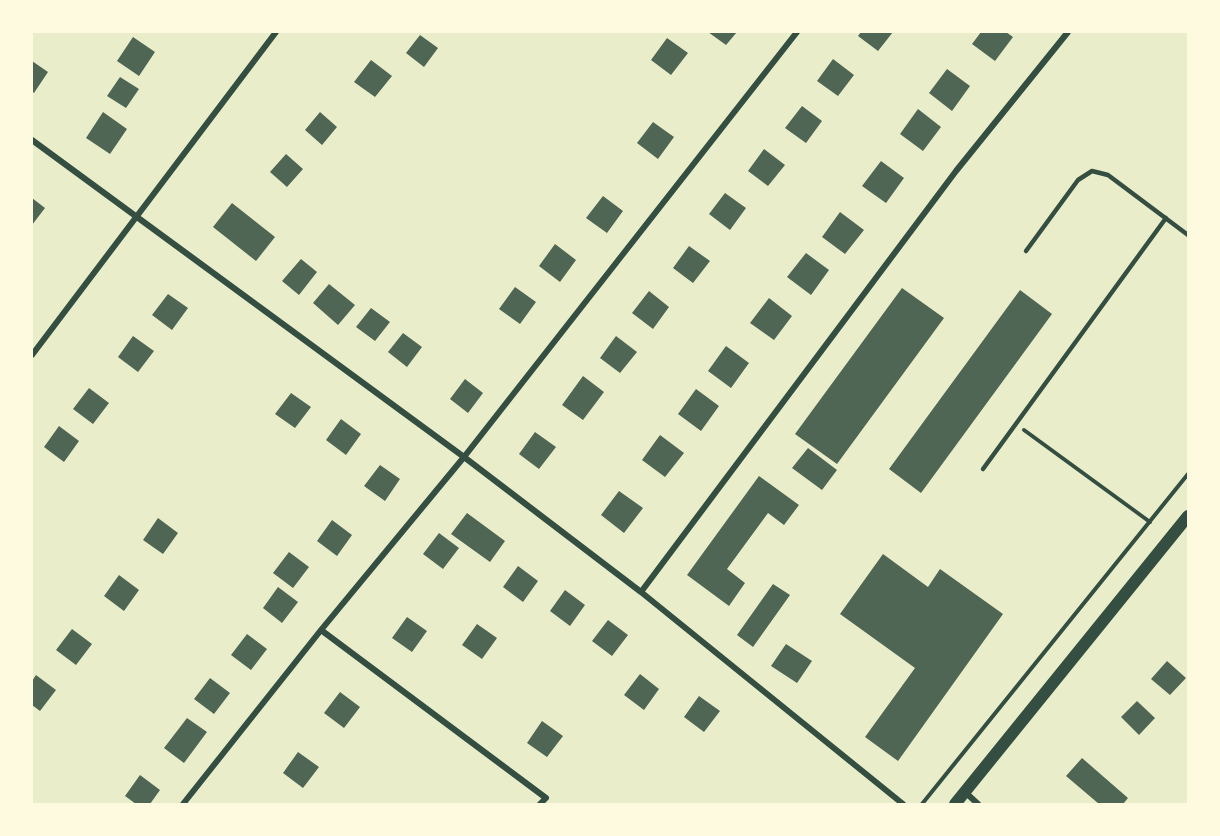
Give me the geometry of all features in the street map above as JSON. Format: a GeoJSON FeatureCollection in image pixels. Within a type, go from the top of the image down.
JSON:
{"type":"FeatureCollection","features":[{"type":"Feature","properties":{"kind":"main road"},"geometry":{"type":"LineString","coordinates":[[955,804],[1188,516]]}},
{"type":"Feature","properties":{"kind":"street"},"geometry":{"type":"LineString","coordinates":[[32,355],[276,32]]}},
{"type":"Feature","properties":{"kind":"street"},"geometry":{"type":"LineString","coordinates":[[183,804],[321,630],[464,457],[797,32]]}},
{"type":"Feature","properties":{"kind":"street"},"geometry":{"type":"LineString","coordinates":[[641,592],[956,171],[1068,32]]}},
{"type":"Feature","properties":{"kind":"street"},"geometry":{"type":"LineString","coordinates":[[32,140],[464,457],[641,592],[903,804]]}},
{"type":"Feature","properties":{"kind":"street"},"geometry":{"type":"LineString","coordinates":[[321,630],[546,798],[540,804]]}},
{"type":"Feature","properties":{"kind":"street"},"geometry":{"type":"LineString","coordinates":[[965,792],[978,804]]}},
{"type":"Feature","properties":{"kind":"lane"},"geometry":{"type":"LineString","coordinates":[[1026,251],[1078,180],[1092,171],[1108,175],[1188,235]]}},
{"type":"Feature","properties":{"kind":"lane"},"geometry":{"type":"LineString","coordinates":[[983,469],[1166,218]]}},
{"type":"Feature","properties":{"kind":"path"},"geometry":{"type":"LineString","coordinates":[[1016,425],[1150,522]]}},
{"type":"Feature","properties":{"kind":"path"},"geometry":{"type":"LineString","coordinates":[[922,804],[1188,474]]}},
{"type":"Feature","properties":{"kind":"building"},"geometry":{"type":"Polygon","coordinates":[[[708,32],[737,32],[726,45],[708,32]]]}},
{"type":"Feature","properties":{"kind":"building"},"geometry":{"type":"Polygon","coordinates":[[[861,32],[893,32],[878,51],[858,36],[861,32]]]}},
{"type":"Feature","properties":{"kind":"building"},"geometry":{"type":"Polygon","coordinates":[[[981,32],[1006,32],[1013,37],[995,61],[972,44],[981,32]]]}},
{"type":"Feature","properties":{"kind":"building"},"geometry":{"type":"Polygon","coordinates":[[[420,35],[438,48],[424,67],[406,53],[420,35]]]}},
{"type":"Feature","properties":{"kind":"building"},"geometry":{"type":"Polygon","coordinates":[[[133,37],[155,52],[139,76],[117,61],[133,37]]]}},
{"type":"Feature","properties":{"kind":"building"},"geometry":{"type":"Polygon","coordinates":[[[667,38],[688,53],[671,75],[651,60],[667,38]]]}},
{"type":"Feature","properties":{"kind":"building"},"geometry":{"type":"Polygon","coordinates":[[[833,59],[854,75],[838,96],[817,81],[833,59]]]}},
{"type":"Feature","properties":{"kind":"building"},"geometry":{"type":"Polygon","coordinates":[[[371,60],[392,76],[375,97],[354,82],[371,60]]]}},
{"type":"Feature","properties":{"kind":"building"},"geometry":{"type":"Polygon","coordinates":[[[32,61],[48,72],[34,93],[32,91],[32,61]]]}},
{"type":"Feature","properties":{"kind":"building"},"geometry":{"type":"Polygon","coordinates":[[[947,69],[970,86],[952,111],[929,93],[947,69]]]}},
{"type":"Feature","properties":{"kind":"building"},"geometry":{"type":"Polygon","coordinates":[[[120,77],[139,89],[126,108],[107,96],[120,77]]]}},
{"type":"Feature","properties":{"kind":"building"},"geometry":{"type":"Polygon","coordinates":[[[802,106],[822,121],[806,143],[785,128],[802,106]]]}},
{"type":"Feature","properties":{"kind":"building"},"geometry":{"type":"Polygon","coordinates":[[[918,109],[941,127],[923,151],[900,134],[918,109]]]}},
{"type":"Feature","properties":{"kind":"building"},"geometry":{"type":"Polygon","coordinates":[[[103,112],[127,129],[110,154],[86,138],[103,112]]]}},
{"type":"Feature","properties":{"kind":"building"},"geometry":{"type":"Polygon","coordinates":[[[320,112],[337,127],[322,145],[305,130],[320,112]]]}},
{"type":"Feature","properties":{"kind":"building"},"geometry":{"type":"Polygon","coordinates":[[[653,122],[674,137],[658,159],[637,143],[653,122]]]}},
{"type":"Feature","properties":{"kind":"building"},"geometry":{"type":"Polygon","coordinates":[[[764,149],[785,165],[768,186],[748,171],[764,149]]]}},
{"type":"Feature","properties":{"kind":"building"},"geometry":{"type":"Polygon","coordinates":[[[286,154],[303,169],[287,187],[270,172],[286,154]]]}},
{"type":"Feature","properties":{"kind":"building"},"geometry":{"type":"Polygon","coordinates":[[[881,161],[904,178],[886,203],[862,186],[881,161]]]}},
{"type":"Feature","properties":{"kind":"building"},"geometry":{"type":"Polygon","coordinates":[[[725,193],[746,208],[730,230],[709,214],[725,193]]]}},
{"type":"Feature","properties":{"kind":"building"},"geometry":{"type":"Polygon","coordinates":[[[603,196],[623,211],[607,233],[586,218],[603,196]]]}},
{"type":"Feature","properties":{"kind":"building"},"geometry":{"type":"Polygon","coordinates":[[[32,198],[45,208],[32,225],[32,198]]]}},
{"type":"Feature","properties":{"kind":"building"},"geometry":{"type":"Polygon","coordinates":[[[232,203],[275,237],[256,261],[213,227],[232,203]]]}},
{"type":"Feature","properties":{"kind":"building"},"geometry":{"type":"Polygon","coordinates":[[[840,212],[864,230],[845,254],[822,237],[840,212]]]}},
{"type":"Feature","properties":{"kind":"building"},"geometry":{"type":"Polygon","coordinates":[[[555,244],[576,260],[560,282],[539,266],[555,244]]]}},
{"type":"Feature","properties":{"kind":"building"},"geometry":{"type":"Polygon","coordinates":[[[689,246],[710,261],[693,283],[673,268],[689,246]]]}},
{"type":"Feature","properties":{"kind":"building"},"geometry":{"type":"Polygon","coordinates":[[[806,253],[829,270],[811,295],[787,277],[806,253]]]}},
{"type":"Feature","properties":{"kind":"building"},"geometry":{"type":"Polygon","coordinates":[[[301,259],[317,272],[299,295],[282,281],[301,259]]]}},
{"type":"Feature","properties":{"kind":"building"},"geometry":{"type":"Polygon","coordinates":[[[329,284],[355,305],[338,325],[313,303],[329,284]]]}},
{"type":"Feature","properties":{"kind":"building"},"geometry":{"type":"Polygon","coordinates":[[[515,287],[536,302],[520,324],[499,309],[515,287]]]}},
{"type":"Feature","properties":{"kind":"building"},"geometry":{"type":"Polygon","coordinates":[[[902,288],[944,318],[837,464],[795,434],[902,288]]]}},
{"type":"Feature","properties":{"kind":"building"},"geometry":{"type":"Polygon","coordinates":[[[1020,290],[1052,314],[921,493],[889,469],[1020,290]]]}},
{"type":"Feature","properties":{"kind":"building"},"geometry":{"type":"Polygon","coordinates":[[[649,291],[669,307],[653,329],[632,313],[649,291]]]}},
{"type":"Feature","properties":{"kind":"building"},"geometry":{"type":"Polygon","coordinates":[[[168,294],[188,308],[172,330],[152,315],[168,294]]]}},
{"type":"Feature","properties":{"kind":"building"},"geometry":{"type":"Polygon","coordinates":[[[769,298],[792,316],[774,340],[750,323],[769,298]]]}},
{"type":"Feature","properties":{"kind":"building"},"geometry":{"type":"Polygon","coordinates":[[[371,308],[390,322],[375,341],[356,327],[371,308]]]}},
{"type":"Feature","properties":{"kind":"building"},"geometry":{"type":"Polygon","coordinates":[[[403,333],[422,347],[407,367],[388,352],[403,333]]]}},
{"type":"Feature","properties":{"kind":"building"},"geometry":{"type":"Polygon","coordinates":[[[133,336],[154,351],[138,372],[118,357],[133,336]]]}},
{"type":"Feature","properties":{"kind":"building"},"geometry":{"type":"Polygon","coordinates":[[[616,336],[637,352],[620,373],[600,358],[616,336]]]}},
{"type":"Feature","properties":{"kind":"building"},"geometry":{"type":"Polygon","coordinates":[[[726,346],[749,363],[731,388],[708,371],[726,346]]]}},
{"type":"Feature","properties":{"kind":"building"},"geometry":{"type":"Polygon","coordinates":[[[583,376],[604,392],[583,420],[562,405],[583,376]]]}},
{"type":"Feature","properties":{"kind":"building"},"geometry":{"type":"Polygon","coordinates":[[[465,379],[483,393],[468,413],[450,399],[465,379]]]}},
{"type":"Feature","properties":{"kind":"building"},"geometry":{"type":"Polygon","coordinates":[[[89,388],[109,403],[93,424],[73,409],[89,388]]]}},
{"type":"Feature","properties":{"kind":"building"},"geometry":{"type":"Polygon","coordinates":[[[696,389],[719,406],[701,431],[678,414],[696,389]]]}},
{"type":"Feature","properties":{"kind":"building"},"geometry":{"type":"Polygon","coordinates":[[[291,393],[311,407],[295,428],[275,414],[291,393]]]}},
{"type":"Feature","properties":{"kind":"building"},"geometry":{"type":"Polygon","coordinates":[[[341,419],[361,434],[346,455],[326,440],[341,419]]]}},
{"type":"Feature","properties":{"kind":"building"},"geometry":{"type":"Polygon","coordinates":[[[59,426],[79,441],[64,462],[44,447],[59,426]]]}},
{"type":"Feature","properties":{"kind":"building"},"geometry":{"type":"Polygon","coordinates":[[[535,432],[556,447],[539,469],[519,454],[535,432]]]}},
{"type":"Feature","properties":{"kind":"building"},"geometry":{"type":"Polygon","coordinates":[[[660,435],[684,453],[665,477],[642,460],[660,435]]]}},
{"type":"Feature","properties":{"kind":"building"},"geometry":{"type":"Polygon","coordinates":[[[808,448],[837,470],[822,490],[792,468],[808,448]]]}},
{"type":"Feature","properties":{"kind":"building"},"geometry":{"type":"Polygon","coordinates":[[[380,465],[400,479],[385,501],[364,486],[380,465]]]}},
{"type":"Feature","properties":{"kind":"building"},"geometry":{"type":"Polygon","coordinates":[[[759,476],[799,505],[784,525],[768,513],[727,569],[745,583],[729,606],[687,575],[759,476]]]}},
{"type":"Feature","properties":{"kind":"building"},"geometry":{"type":"Polygon","coordinates":[[[619,491],[643,508],[624,533],[601,515],[619,491]]]}},
{"type":"Feature","properties":{"kind":"building"},"geometry":{"type":"Polygon","coordinates":[[[467,513],[505,541],[490,562],[451,534],[467,513]]]}},
{"type":"Feature","properties":{"kind":"building"},"geometry":{"type":"Polygon","coordinates":[[[158,518],[178,533],[163,554],[143,540],[158,518]]]}},
{"type":"Feature","properties":{"kind":"building"},"geometry":{"type":"Polygon","coordinates":[[[332,520],[352,535],[337,556],[317,541],[332,520]]]}},
{"type":"Feature","properties":{"kind":"building"},"geometry":{"type":"Polygon","coordinates":[[[439,533],[459,548],[443,569],[423,554],[439,533]]]}},
{"type":"Feature","properties":{"kind":"building"},"geometry":{"type":"Polygon","coordinates":[[[289,552],[309,567],[293,588],[273,573],[289,552]]]}},
{"type":"Feature","properties":{"kind":"building"},"geometry":{"type":"Polygon","coordinates":[[[883,554],[928,587],[940,569],[1003,614],[898,761],[865,737],[915,668],[840,614],[883,554]]]}},
{"type":"Feature","properties":{"kind":"building"},"geometry":{"type":"Polygon","coordinates":[[[518,566],[538,581],[523,602],[503,587],[518,566]]]}},
{"type":"Feature","properties":{"kind":"building"},"geometry":{"type":"Polygon","coordinates":[[[119,575],[139,590],[124,611],[104,596],[119,575]]]}},
{"type":"Feature","properties":{"kind":"building"},"geometry":{"type":"Polygon","coordinates":[[[773,584],[790,595],[753,647],[737,635],[773,584]]]}},
{"type":"Feature","properties":{"kind":"building"},"geometry":{"type":"Polygon","coordinates":[[[278,587],[298,602],[282,623],[263,608],[278,587]]]}},
{"type":"Feature","properties":{"kind":"building"},"geometry":{"type":"Polygon","coordinates":[[[565,590],[585,605],[570,626],[550,611],[565,590]]]}},
{"type":"Feature","properties":{"kind":"building"},"geometry":{"type":"Polygon","coordinates":[[[407,617],[427,631],[412,652],[392,638],[407,617]]]}},
{"type":"Feature","properties":{"kind":"building"},"geometry":{"type":"Polygon","coordinates":[[[608,620],[628,635],[612,656],[592,641],[608,620]]]}},
{"type":"Feature","properties":{"kind":"building"},"geometry":{"type":"Polygon","coordinates":[[[477,624],[497,638],[482,659],[462,645],[477,624]]]}},
{"type":"Feature","properties":{"kind":"building"},"geometry":{"type":"Polygon","coordinates":[[[72,629],[92,644],[76,665],[56,650],[72,629]]]}},
{"type":"Feature","properties":{"kind":"building"},"geometry":{"type":"Polygon","coordinates":[[[247,634],[267,649],[251,670],[231,655],[247,634]]]}},
{"type":"Feature","properties":{"kind":"building"},"geometry":{"type":"Polygon","coordinates":[[[786,644],[812,661],[797,683],[771,666],[786,644]]]}},
{"type":"Feature","properties":{"kind":"building"},"geometry":{"type":"Polygon","coordinates":[[[1167,661],[1186,678],[1170,695],[1151,679],[1167,661]]]}},
{"type":"Feature","properties":{"kind":"building"},"geometry":{"type":"Polygon","coordinates":[[[640,674],[659,689],[644,710],[624,695],[640,674]]]}},
{"type":"Feature","properties":{"kind":"building"},"geometry":{"type":"Polygon","coordinates":[[[36,675],[56,690],[40,711],[32,705],[32,681],[36,675]]]}},
{"type":"Feature","properties":{"kind":"building"},"geometry":{"type":"Polygon","coordinates":[[[210,678],[230,693],[214,714],[194,699],[210,678]]]}},
{"type":"Feature","properties":{"kind":"building"},"geometry":{"type":"Polygon","coordinates":[[[340,692],[360,707],[344,728],[324,713],[340,692]]]}},
{"type":"Feature","properties":{"kind":"building"},"geometry":{"type":"Polygon","coordinates":[[[699,696],[720,711],[704,732],[684,717],[699,696]]]}},
{"type":"Feature","properties":{"kind":"building"},"geometry":{"type":"Polygon","coordinates":[[[1137,701],[1155,718],[1139,735],[1121,717],[1137,701]]]}},
{"type":"Feature","properties":{"kind":"building"},"geometry":{"type":"Polygon","coordinates":[[[187,718],[207,732],[184,763],[164,748],[187,718]]]}},
{"type":"Feature","properties":{"kind":"building"},"geometry":{"type":"Polygon","coordinates":[[[542,721],[563,736],[547,757],[527,743],[542,721]]]}},
{"type":"Feature","properties":{"kind":"building"},"geometry":{"type":"Polygon","coordinates":[[[298,752],[319,767],[303,788],[283,773],[298,752]]]}},
{"type":"Feature","properties":{"kind":"building"},"geometry":{"type":"Polygon","coordinates":[[[1082,758],[1128,798],[1123,804],[1099,804],[1066,776],[1082,758]]]}},
{"type":"Feature","properties":{"kind":"building"},"geometry":{"type":"Polygon","coordinates":[[[140,775],[160,790],[150,804],[136,804],[125,796],[140,775]]]}}]}
